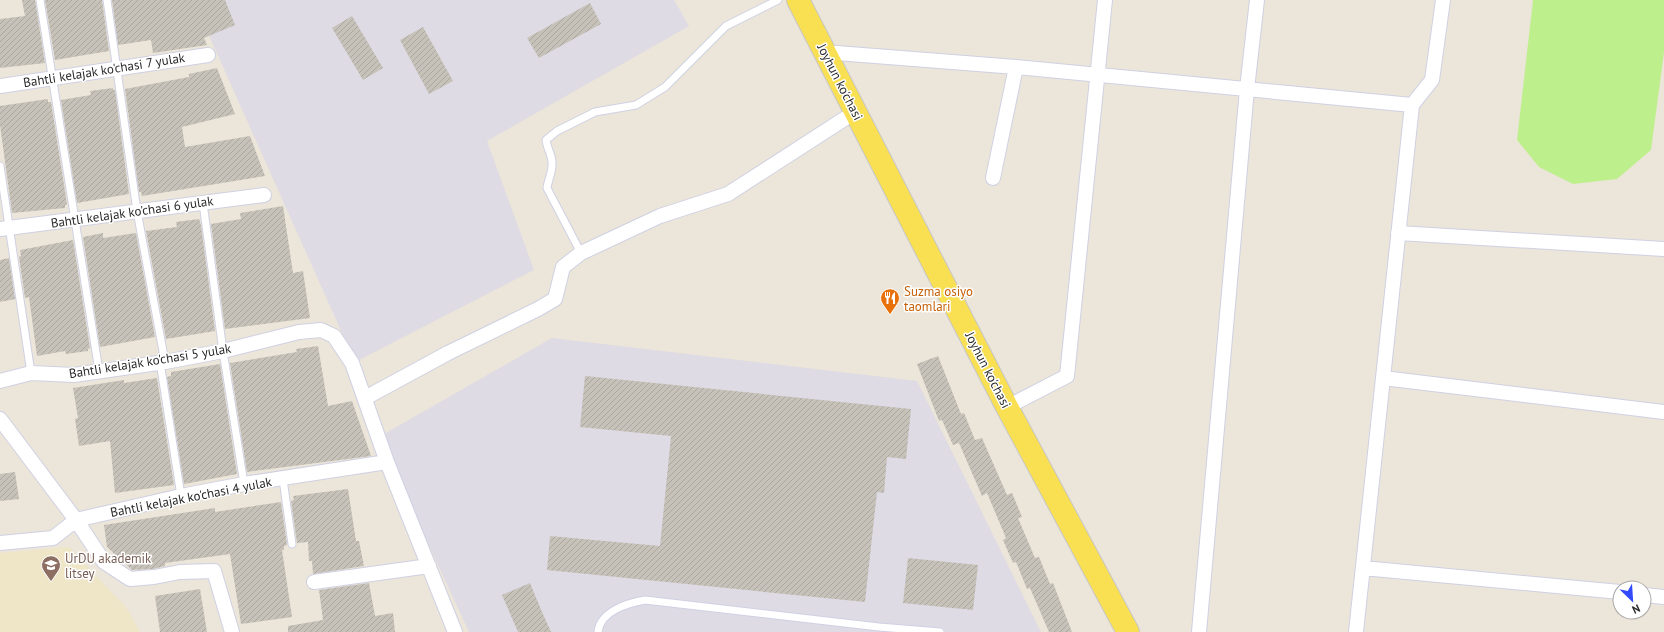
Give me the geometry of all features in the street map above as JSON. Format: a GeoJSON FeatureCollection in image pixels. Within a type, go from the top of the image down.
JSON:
{"type":"FeatureCollection","features":[{"type":"Feature","properties":{"kind":"main road","name":"Joyhun ko'chasi"},"geometry":{"type":"LineString","coordinates":[[798,0],[1007,407],[1128,632]]}},
{"type":"Feature","properties":{"kind":"street"},"geometry":{"type":"LineString","coordinates":[[1007,407],[1067,376],[1105,0]]}},
{"type":"Feature","properties":{"kind":"street"},"geometry":{"type":"LineString","coordinates":[[1199,632],[1247,89],[1257,0]]}},
{"type":"Feature","properties":{"kind":"street"},"geometry":{"type":"LineString","coordinates":[[1356,632],[1412,105],[1432,80],[1443,0]]}},
{"type":"Feature","properties":{"kind":"street"},"geometry":{"type":"LineString","coordinates":[[824,52],[1016,67],[1412,105]]}},
{"type":"Feature","properties":{"kind":"street","name":"Bahtli kelajak ko'chasi 7 yulak"},"geometry":{"type":"LineString","coordinates":[[0,86],[208,54]]}},
{"type":"Feature","properties":{"kind":"street"},"geometry":{"type":"LineString","coordinates":[[993,178],[1016,67]]}},
{"type":"Feature","properties":{"kind":"street"},"geometry":{"type":"LineString","coordinates":[[365,398],[448,353],[538,309],[555,298],[564,267],[581,253],[660,216],[728,194],[855,112]]}},
{"type":"Feature","properties":{"kind":"street","name":"Bahtli kelajak ko'chasi 6 yulak"},"geometry":{"type":"LineString","coordinates":[[4,229],[264,195]]}},
{"type":"Feature","properties":{"kind":"street"},"geometry":{"type":"LineString","coordinates":[[1398,233],[1664,249]]}},
{"type":"Feature","properties":{"kind":"street","name":"Bahtli kelajak ko'chasi 5 yulak"},"geometry":{"type":"LineString","coordinates":[[0,381],[31,373],[74,375],[162,362],[223,351],[299,332],[321,330],[334,336],[352,363],[387,462],[430,566],[455,632]]}},
{"type":"Feature","properties":{"kind":"street"},"geometry":{"type":"LineString","coordinates":[[1383,378],[1664,412]]}},
{"type":"Feature","properties":{"kind":"street"},"geometry":{"type":"LineString","coordinates":[[0,419],[76,520],[104,562],[130,579],[154,578],[180,572],[214,572],[232,632]]}},
{"type":"Feature","properties":{"kind":"street","name":"Bahtli kelajak ko'chasi 4 yulak"},"geometry":{"type":"LineString","coordinates":[[0,543],[53,538],[76,520],[181,496],[244,484],[387,462]]}},
{"type":"Feature","properties":{"kind":"street"},"geometry":{"type":"LineString","coordinates":[[314,582],[430,566]]}},
{"type":"Feature","properties":{"kind":"street"},"geometry":{"type":"LineString","coordinates":[[1362,568],[1612,591]]}},
{"type":"Feature","properties":{"kind":"street"},"geometry":{"type":"LineString","coordinates":[[1652,596],[1664,597]]}},
{"type":"Feature","properties":{"kind":"lane"},"geometry":{"type":"LineString","coordinates":[[40,0],[99,371]]}},
{"type":"Feature","properties":{"kind":"lane"},"geometry":{"type":"LineString","coordinates":[[107,0],[137,211],[162,362],[181,496]]}},
{"type":"Feature","properties":{"kind":"lane"},"geometry":{"type":"LineString","coordinates":[[581,253],[547,188],[548,178],[552,167],[551,154],[546,140],[557,131],[594,112],[636,105],[665,87],[726,26],[778,0]]}},
{"type":"Feature","properties":{"kind":"lane"},"geometry":{"type":"LineString","coordinates":[[0,166],[4,229],[31,373]]}},
{"type":"Feature","properties":{"kind":"lane"},"geometry":{"type":"LineString","coordinates":[[203,203],[223,351],[244,484]]}},
{"type":"Feature","properties":{"kind":"lane"},"geometry":{"type":"LineString","coordinates":[[282,479],[292,544]]}},
{"type":"Feature","properties":{"kind":"lane"},"geometry":{"type":"LineString","coordinates":[[598,632],[599,627],[609,614],[627,603],[645,600],[879,627],[940,632]]}},
{"type":"Feature","properties":{"kind":"shaded area"},"geometry":{"type":"Polygon","coordinates":[[[193,0],[674,0],[689,26],[487,141],[534,270],[355,362],[193,0]]]}},
{"type":"Feature","properties":{"kind":"shaded area"},"geometry":{"type":"Polygon","coordinates":[[[552,338],[917,381],[1041,632],[469,632],[379,437],[552,338]]]}},
{"type":"Feature","properties":{"kind":"shaded area","name":"UrDU akademik litsey"},"geometry":{"type":"Polygon","coordinates":[[[69,547],[128,610],[140,632],[0,632],[0,553],[69,547]]]}},
{"type":"Feature","properties":{"kind":"green space"},"geometry":{"type":"Polygon","coordinates":[[[1533,0],[1664,0],[1664,52],[1651,150],[1617,179],[1573,184],[1539,167],[1517,140],[1533,0]]]}},
{"type":"Feature","properties":{"kind":"building"},"geometry":{"type":"Polygon","coordinates":[[[22,0],[35,0],[45,63],[0,68],[0,19],[25,16],[22,0]]]}},
{"type":"Feature","properties":{"kind":"building"},"geometry":{"type":"Polygon","coordinates":[[[45,0],[102,0],[109,51],[55,60],[45,0]]]}},
{"type":"Feature","properties":{"kind":"building"},"geometry":{"type":"Polygon","coordinates":[[[112,0],[225,0],[235,25],[204,38],[207,45],[153,53],[151,40],[118,45],[112,0]]]}},
{"type":"Feature","properties":{"kind":"building"},"geometry":{"type":"Polygon","coordinates":[[[590,3],[601,24],[539,58],[527,38],[590,3]]]}},
{"type":"Feature","properties":{"kind":"building"},"geometry":{"type":"Polygon","coordinates":[[[352,16],[383,68],[363,80],[332,28],[352,16]]]}},
{"type":"Feature","properties":{"kind":"building"},"geometry":{"type":"Polygon","coordinates":[[[423,27],[453,81],[429,94],[400,40],[423,27]]]}},
{"type":"Feature","properties":{"kind":"building"},"geometry":{"type":"Polygon","coordinates":[[[217,68],[235,114],[182,127],[185,147],[250,136],[265,176],[142,196],[141,192],[139,192],[125,89],[189,77],[189,74],[217,68]]]}},
{"type":"Feature","properties":{"kind":"building"},"geometry":{"type":"Polygon","coordinates":[[[113,88],[113,90],[115,90],[129,194],[77,203],[61,100],[91,95],[90,91],[113,88]]]}},
{"type":"Feature","properties":{"kind":"building"},"geometry":{"type":"Polygon","coordinates":[[[48,99],[48,102],[51,102],[67,204],[65,205],[65,208],[12,213],[0,125],[0,106],[48,99]]]}},
{"type":"Feature","properties":{"kind":"building"},"geometry":{"type":"Polygon","coordinates":[[[283,206],[293,273],[303,271],[310,318],[225,329],[211,224],[241,219],[240,213],[283,206]]]}},
{"type":"Feature","properties":{"kind":"building"},"geometry":{"type":"Polygon","coordinates":[[[199,219],[215,331],[166,339],[146,231],[177,227],[176,222],[199,219]]]}},
{"type":"Feature","properties":{"kind":"building"},"geometry":{"type":"Polygon","coordinates":[[[103,233],[103,238],[136,233],[155,337],[100,347],[83,237],[103,233]]]}},
{"type":"Feature","properties":{"kind":"building"},"geometry":{"type":"Polygon","coordinates":[[[73,240],[90,348],[88,351],[66,354],[65,351],[37,356],[29,297],[25,298],[19,257],[21,256],[20,250],[73,240]]]}},
{"type":"Feature","properties":{"kind":"building"},"geometry":{"type":"Polygon","coordinates":[[[9,258],[15,299],[0,302],[0,260],[9,258]]]}},
{"type":"Feature","properties":{"kind":"building"},"geometry":{"type":"Polygon","coordinates":[[[318,346],[328,406],[352,401],[371,456],[247,472],[230,363],[297,352],[296,349],[318,346]]]}},
{"type":"Feature","properties":{"kind":"building"},"geometry":{"type":"Polygon","coordinates":[[[938,356],[961,414],[964,413],[975,440],[982,438],[1007,495],[1012,493],[1022,517],[1018,518],[1035,558],[1039,557],[1050,584],[1053,583],[1072,632],[1049,632],[1030,588],[1027,589],[1016,562],[1013,563],[1003,540],[1006,538],[987,493],[982,496],[959,443],[953,445],[942,420],[939,421],[917,364],[938,356]]]}},
{"type":"Feature","properties":{"kind":"building"},"geometry":{"type":"Polygon","coordinates":[[[220,364],[237,474],[184,484],[167,377],[171,376],[171,372],[220,364]]]}},
{"type":"Feature","properties":{"kind":"building"},"geometry":{"type":"Polygon","coordinates":[[[585,376],[911,409],[906,459],[887,457],[884,493],[877,492],[865,602],[547,570],[550,536],[660,546],[671,436],[580,427],[585,376]]]}},
{"type":"Feature","properties":{"kind":"building"},"geometry":{"type":"Polygon","coordinates":[[[157,378],[174,485],[115,493],[110,441],[79,446],[75,419],[78,418],[73,388],[124,380],[124,383],[157,378]]]}},
{"type":"Feature","properties":{"kind":"building"},"geometry":{"type":"Polygon","coordinates":[[[15,472],[19,499],[0,501],[0,474],[15,472]]]}},
{"type":"Feature","properties":{"kind":"building"},"geometry":{"type":"Polygon","coordinates":[[[348,489],[356,541],[359,541],[364,566],[313,574],[312,561],[309,561],[308,542],[297,543],[291,501],[294,500],[293,496],[348,489]]]}},
{"type":"Feature","properties":{"kind":"building"},"geometry":{"type":"Polygon","coordinates":[[[281,502],[287,545],[284,546],[284,550],[282,550],[292,617],[241,624],[230,554],[165,563],[165,566],[153,569],[132,570],[107,547],[104,525],[215,508],[215,512],[281,502]]]}},
{"type":"Feature","properties":{"kind":"building"},"geometry":{"type":"Polygon","coordinates":[[[908,558],[978,565],[973,610],[903,603],[908,558]]]}},
{"type":"Feature","properties":{"kind":"building"},"geometry":{"type":"Polygon","coordinates":[[[369,583],[375,616],[393,613],[395,632],[288,632],[288,626],[323,620],[319,590],[369,583]]]}},
{"type":"Feature","properties":{"kind":"building"},"geometry":{"type":"Polygon","coordinates":[[[530,583],[551,632],[518,632],[502,595],[530,583]]]}},
{"type":"Feature","properties":{"kind":"building"},"geometry":{"type":"Polygon","coordinates":[[[200,589],[207,632],[160,632],[155,596],[200,589]]]}},
{"type":"Feature","properties":{"kind":"place","name":"Suzma osiyo taomlari"},"geometry":{"type":"Point","coordinates":[890,315]}},
{"type":"Feature","properties":{"kind":"place","name":"UrDU akademik litsey"},"geometry":{"type":"Point","coordinates":[51,582]}}]}
